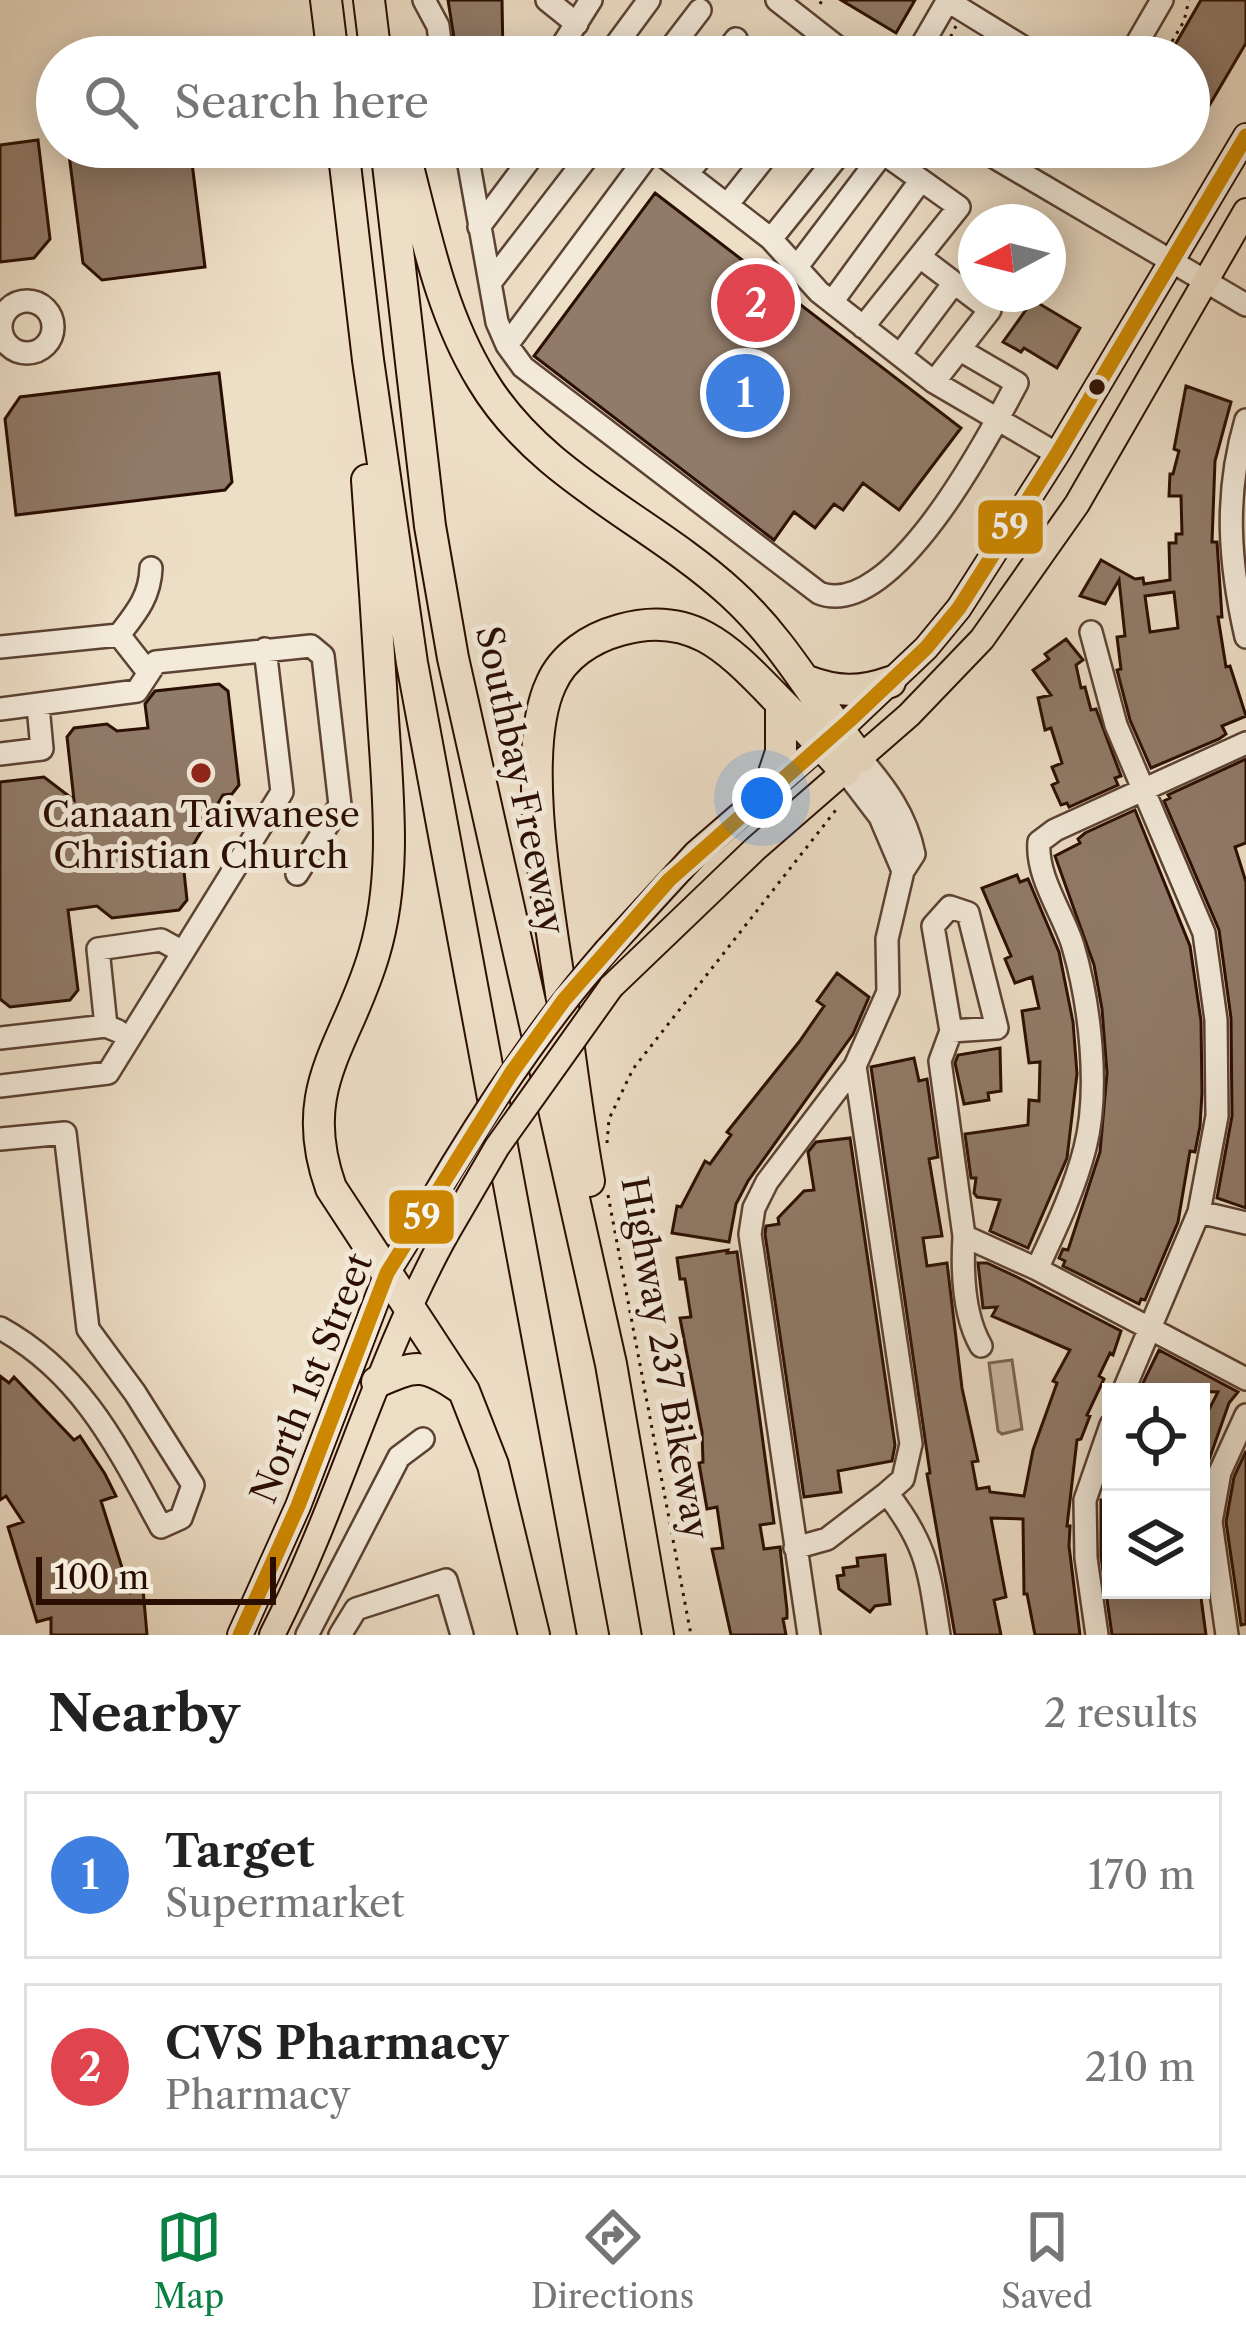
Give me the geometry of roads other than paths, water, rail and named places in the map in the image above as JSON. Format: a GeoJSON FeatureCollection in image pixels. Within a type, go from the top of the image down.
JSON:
{"type":"FeatureCollection","features":[{"type":"Feature","properties":{"kind":"highway"},"geometry":{"type":"LineString","coordinates":[[326,0],[330,36]]}},
{"type":"Feature","properties":{"kind":"highway"},"geometry":{"type":"LineString","coordinates":[[369,0],[374,36]]}},
{"type":"Feature","properties":{"kind":"highway"},"geometry":{"type":"LineString","coordinates":[[345,168],[412,663],[593,1635]]}},
{"type":"Feature","properties":{"kind":"highway","name":"Southbay Freeway"},"geometry":{"type":"LineString","coordinates":[[388,168],[430,526],[453,658],[611,1364],[658,1635]]}},
{"type":"Feature","properties":{"kind":"highway"},"geometry":{"type":"LineString","coordinates":[[409,168],[456,331],[482,381],[514,425],[559,467],[728,589],[764,625],[807,681],[830,738]]}},
{"type":"Feature","properties":{"kind":"highway"},"geometry":{"type":"LineString","coordinates":[[368,360],[367,469],[389,817],[387,896],[373,958],[319,1095],[319,1154],[332,1188],[464,1391],[493,1465],[534,1635]]}},
{"type":"Feature","properties":{"kind":"highway"},"geometry":{"type":"LineString","coordinates":[[611,1364],[614,1325],[545,881],[537,761],[540,714],[552,680],[576,651],[603,634],[635,625],[669,625],[717,641],[781,703],[830,738],[852,765]]}},
{"type":"Feature","properties":{"kind":"highway"},"geometry":{"type":"LineString","coordinates":[[807,681],[831,690],[856,691],[890,682]]}},
{"type":"Feature","properties":{"kind":"highway"},"geometry":{"type":"LineString","coordinates":[[768,790],[781,752],[781,703]]}},
{"type":"Feature","properties":{"kind":"highway"},"geometry":{"type":"LineString","coordinates":[[377,1382],[417,1367],[438,1373],[464,1391]]}},
{"type":"Feature","properties":{"kind":"main road","name":"North 1st Street"},"geometry":{"type":"LineString","coordinates":[[240,1635],[298,1506],[387,1274],[512,1072],[563,1000],[669,880],[926,648],[972,591],[1246,136]]}},
{"type":"Feature","properties":{"kind":"main road","name":"North 1st Street"},"geometry":{"type":"LineString","coordinates":[[272,1635],[298,1584],[407,1306],[507,1131],[611,986],[755,849],[938,686],[1010,604],[1076,504],[1246,212]]}},
{"type":"Feature","properties":{"kind":"street"},"geometry":{"type":"LineString","coordinates":[[424,0],[439,36]]}},
{"type":"Feature","properties":{"kind":"street"},"geometry":{"type":"LineString","coordinates":[[547,0],[577,24]]}},
{"type":"Feature","properties":{"kind":"street"},"geometry":{"type":"LineString","coordinates":[[569,36],[591,0]]}},
{"type":"Feature","properties":{"kind":"street"},"geometry":{"type":"LineString","coordinates":[[622,36],[649,0]]}},
{"type":"Feature","properties":{"kind":"street"},"geometry":{"type":"LineString","coordinates":[[1142,36],[1162,0]]}},
{"type":"Feature","properties":{"kind":"street"},"geometry":{"type":"LineString","coordinates":[[804,3],[832,36]]}},
{"type":"Feature","properties":{"kind":"street"},"geometry":{"type":"LineString","coordinates":[[929,36],[948,8],[1000,36]]}},
{"type":"Feature","properties":{"kind":"street"},"geometry":{"type":"LineString","coordinates":[[680,36],[700,10]]}},
{"type":"Feature","properties":{"kind":"street"},"geometry":{"type":"LineString","coordinates":[[469,168],[497,322],[523,367],[796,578],[835,599],[851,596],[870,582],[929,528],[1017,383],[962,351]]}},
{"type":"Feature","properties":{"kind":"street"},"geometry":{"type":"LineString","coordinates":[[479,227],[523,168]]}},
{"type":"Feature","properties":{"kind":"street"},"geometry":{"type":"LineString","coordinates":[[490,283],[579,168]]}},
{"type":"Feature","properties":{"kind":"street"},"geometry":{"type":"LineString","coordinates":[[507,345],[638,168]]}},
{"type":"Feature","properties":{"kind":"street"},"geometry":{"type":"LineString","coordinates":[[679,168],[771,239],[832,302],[934,382],[1057,454]]}},
{"type":"Feature","properties":{"kind":"street"},"geometry":{"type":"LineString","coordinates":[[687,174],[692,168]]}},
{"type":"Feature","properties":{"kind":"street"},"geometry":{"type":"LineString","coordinates":[[727,206],[757,168]]}},
{"type":"Feature","properties":{"kind":"street"},"geometry":{"type":"LineString","coordinates":[[771,239],[829,168]]}},
{"type":"Feature","properties":{"kind":"street"},"geometry":{"type":"LineString","coordinates":[[796,268],[872,168]]}},
{"type":"Feature","properties":{"kind":"street"},"geometry":{"type":"LineString","coordinates":[[863,327],[959,207],[904,168]]}},
{"type":"Feature","properties":{"kind":"street"},"geometry":{"type":"LineString","coordinates":[[1013,168],[1246,305]]}},
{"type":"Feature","properties":{"kind":"street"},"geometry":{"type":"LineString","coordinates":[[832,302],[921,180]]}},
{"type":"Feature","properties":{"kind":"street"},"geometry":{"type":"LineString","coordinates":[[920,257],[990,310],[934,382]]}},
{"type":"Feature","properties":{"kind":"street"},"geometry":{"type":"LineString","coordinates":[[899,355],[954,283]]}},
{"type":"Feature","properties":{"kind":"street"},"geometry":{"type":"LineString","coordinates":[[1246,420],[1232,465],[1230,545],[1246,637]]}},
{"type":"Feature","properties":{"kind":"street"},"geometry":{"type":"LineString","coordinates":[[0,647],[119,635],[144,602],[151,568]]}},
{"type":"Feature","properties":{"kind":"street"},"geometry":{"type":"LineString","coordinates":[[1090,632],[1116,725],[1204,933],[1216,1020],[1216,1116],[1199,1212],[1127,1383]]}},
{"type":"Feature","properties":{"kind":"street"},"geometry":{"type":"LineString","coordinates":[[119,635],[148,672]]}},
{"type":"Feature","properties":{"kind":"street"},"geometry":{"type":"LineString","coordinates":[[0,709],[137,692],[156,662],[311,646],[323,656],[340,805],[297,874]]}},
{"type":"Feature","properties":{"kind":"street"},"geometry":{"type":"LineString","coordinates":[[0,1086],[108,1073],[282,792],[265,650]]}},
{"type":"Feature","properties":{"kind":"street"},"geometry":{"type":"LineString","coordinates":[[0,754],[42,749],[38,706]]}},
{"type":"Feature","properties":{"kind":"street"},"geometry":{"type":"LineString","coordinates":[[1037,1269],[1064,1210],[1086,1144],[1091,1054],[1085,985],[1037,860],[1039,842],[1055,830],[1246,743]]}},
{"type":"Feature","properties":{"kind":"street"},"geometry":{"type":"LineString","coordinates":[[809,1635],[750,1234],[754,1208],[767,1182],[855,1066],[888,992],[887,938],[903,871],[914,854],[909,827],[895,800],[852,765]]}},
{"type":"Feature","properties":{"kind":"street"},"geometry":{"type":"LineString","coordinates":[[951,1031],[998,1028],[968,913],[950,907],[933,926],[951,1031],[940,1061],[964,1236],[962,1263],[972,1331],[981,1346]]}},
{"type":"Feature","properties":{"kind":"street"},"geometry":{"type":"LineString","coordinates":[[106,1026],[98,949],[161,940],[183,952]]}},
{"type":"Feature","properties":{"kind":"street"},"geometry":{"type":"LineString","coordinates":[[0,1038],[106,1026],[131,1036]]}},
{"type":"Feature","properties":{"kind":"street"},"geometry":{"type":"LineString","coordinates":[[795,1548],[827,1539],[903,1479],[911,1444],[855,1066]]}},
{"type":"Feature","properties":{"kind":"street"},"geometry":{"type":"LineString","coordinates":[[0,1139],[65,1133],[88,1329],[193,1484],[181,1518],[161,1527],[102,1418],[36,1348],[0,1328]]}},
{"type":"Feature","properties":{"kind":"street"},"geometry":{"type":"LineString","coordinates":[[1199,1212],[1246,1223]]}},
{"type":"Feature","properties":{"kind":"street"},"geometry":{"type":"LineString","coordinates":[[964,1236],[1246,1379]]}},
{"type":"Feature","properties":{"kind":"street"},"geometry":{"type":"LineString","coordinates":[[1227,1635],[1211,1522],[1220,1472],[1246,1415]]}},
{"type":"Feature","properties":{"kind":"street"},"geometry":{"type":"LineString","coordinates":[[307,1635],[399,1457],[423,1439]]}},
{"type":"Feature","properties":{"kind":"street"},"geometry":{"type":"LineString","coordinates":[[1097,1635],[1086,1558],[1085,1500],[1102,1451]]}},
{"type":"Feature","properties":{"kind":"street"},"geometry":{"type":"LineString","coordinates":[[887,1493],[918,1536],[927,1558],[939,1635]]}},
{"type":"Feature","properties":{"kind":"street"},"geometry":{"type":"LineString","coordinates":[[340,1635],[356,1609],[446,1580],[462,1635]]}},
{"type":"Feature","properties":{"kind":"place","name":"CVS Pharmacy"},"geometry":{"type":"Point","coordinates":[756,303]}},
{"type":"Feature","properties":{"kind":"place","name":"Target"},"geometry":{"type":"Point","coordinates":[745,393]}},
{"type":"Feature","properties":{"kind":"place","name":"Canaan Taiwanese Christian Church"},"geometry":{"type":"Point","coordinates":[201,773]}}]}
